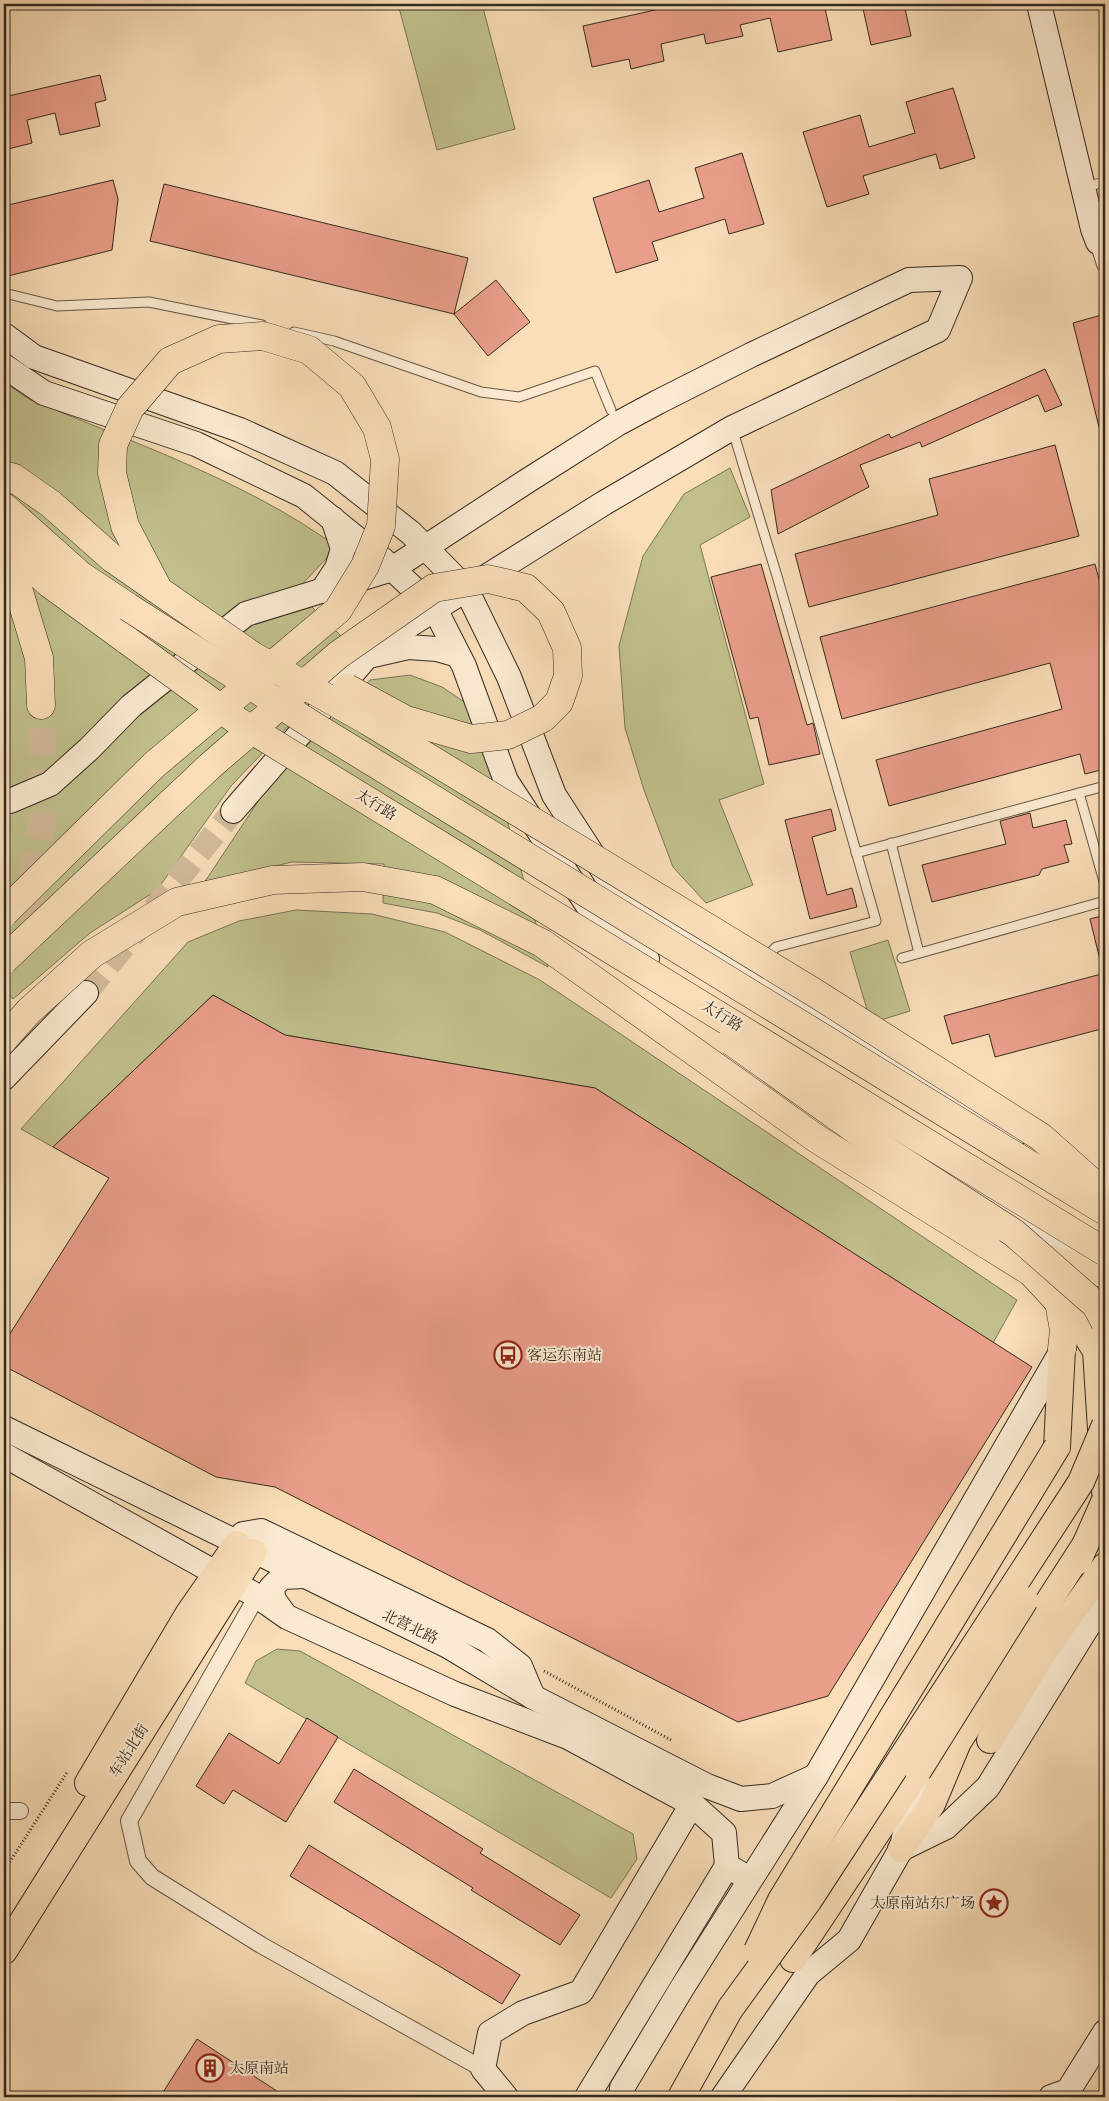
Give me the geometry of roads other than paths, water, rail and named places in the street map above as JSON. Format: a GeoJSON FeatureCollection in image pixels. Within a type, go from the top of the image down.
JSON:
{"type":"FeatureCollection","features":[{"type":"Feature","properties":{"kind":"highway"},"geometry":{"type":"LineString","coordinates":[[4,913],[154,765],[338,610],[365,566],[381,526],[385,459],[377,428],[352,386],[310,350],[263,336],[219,339],[170,361],[130,408],[113,445],[112,473],[125,526],[159,590]]}},
{"type":"Feature","properties":{"kind":"highway"},"geometry":{"type":"LineString","coordinates":[[4,475],[14,478],[51,504],[112,558],[253,656],[368,721],[823,998],[1041,1137],[1105,1194]]}},
{"type":"Feature","properties":{"kind":"highway"},"geometry":{"type":"LineString","coordinates":[[4,507],[80,575],[355,752],[1105,1211]]}},
{"type":"Feature","properties":{"kind":"highway","name":"太行路"},"geometry":{"type":"LineString","coordinates":[[4,543],[50,584],[239,722],[1105,1252]]}},
{"type":"Feature","properties":{"kind":"highway"},"geometry":{"type":"LineString","coordinates":[[4,558],[17,585],[39,658],[42,705]]}},
{"type":"Feature","properties":{"kind":"highway"},"geometry":{"type":"LineString","coordinates":[[4,960],[210,766],[315,675],[323,668],[338,655],[434,588],[488,579],[526,588],[552,612],[567,648],[568,676],[559,702],[543,718],[508,735],[471,739],[406,720],[330,680],[322,675],[314,671],[305,666],[258,639],[228,638]]}},
{"type":"Feature","properties":{"kind":"highway"},"geometry":{"type":"LineString","coordinates":[[4,1039],[29,1011],[92,954],[176,902],[273,880],[363,877],[436,890],[542,943],[817,1139],[1030,1272],[1059,1302],[1064,1330],[1062,1349]]}},
{"type":"Feature","properties":{"kind":"highway"},"geometry":{"type":"LineString","coordinates":[[607,946],[731,1041],[870,1140],[1014,1233],[1096,1305],[1092,1323]]}},
{"type":"Feature","properties":{"kind":"highway"},"geometry":{"type":"LineString","coordinates":[[986,1244],[1105,1273]]}},
{"type":"Feature","properties":{"kind":"main road"},"geometry":{"type":"LineString","coordinates":[[1039,4],[1094,184],[1102,253]]}},
{"type":"Feature","properties":{"kind":"main road"},"geometry":{"type":"LineString","coordinates":[[4,801],[10,801],[50,784],[130,706],[246,614],[392,569],[616,422],[909,280],[960,278],[938,330],[732,428],[604,504],[376,646],[233,811]]}},
{"type":"Feature","properties":{"kind":"main road"},"geometry":{"type":"LineString","coordinates":[[4,335],[34,357],[240,430],[335,473],[412,533],[466,589],[509,677],[554,795],[611,883],[679,938],[750,976],[1105,1190]]}},
{"type":"Feature","properties":{"kind":"main road"},"geometry":{"type":"LineString","coordinates":[[4,366],[44,394],[196,444],[304,496],[333,519],[435,608],[458,655],[506,781],[600,924],[856,1116],[1105,1273]]}},
{"type":"Feature","properties":{"kind":"main road"},"geometry":{"type":"LineString","coordinates":[[322,591],[337,568],[343,550],[333,519]]}},
{"type":"Feature","properties":{"kind":"main road"},"geometry":{"type":"LineString","coordinates":[[366,657],[408,647],[437,649],[458,655]]}},
{"type":"Feature","properties":{"kind":"main road"},"geometry":{"type":"LineString","coordinates":[[4,1078],[86,993]]}},
{"type":"Feature","properties":{"kind":"main road"},"geometry":{"type":"LineString","coordinates":[[1105,1285],[1092,1323],[1096,1351],[1105,1491]]}},
{"type":"Feature","properties":{"kind":"main road"},"geometry":{"type":"LineString","coordinates":[[1056,1300],[1092,1323]]}},
{"type":"Feature","properties":{"kind":"main road"},"geometry":{"type":"LineString","coordinates":[[622,2097],[622,2088],[750,1879],[816,1776],[1062,1349],[1092,1323]]}},
{"type":"Feature","properties":{"kind":"main road"},"geometry":{"type":"LineString","coordinates":[[681,2097],[730,2009],[781,1900],[1057,1447],[1062,1349]]}},
{"type":"Feature","properties":{"kind":"main road"},"geometry":{"type":"LineString","coordinates":[[730,2009],[809,1900],[1070,1498],[1084,1474],[1105,1425]]}},
{"type":"Feature","properties":{"kind":"main road","name":"北营北路"},"geometry":{"type":"LineString","coordinates":[[4,1428],[448,1646],[533,1697],[707,1786],[740,1799],[772,1796],[816,1776]]}},
{"type":"Feature","properties":{"kind":"main road"},"geometry":{"type":"LineString","coordinates":[[4,1455],[226,1578],[257,1596],[287,1617],[455,1694],[568,1737],[692,1804],[724,1832],[727,1866],[587,2097]]}},
{"type":"Feature","properties":{"kind":"main road"},"geometry":{"type":"LineString","coordinates":[[793,1959],[918,1771],[1105,1473]]}},
{"type":"Feature","properties":{"kind":"main road"},"geometry":{"type":"LineString","coordinates":[[1045,1650],[1065,1587],[1105,1500]]}},
{"type":"Feature","properties":{"kind":"main road"},"geometry":{"type":"LineString","coordinates":[[246,1548],[243,1534],[261,1531],[487,1640],[520,1666],[533,1697]]}},
{"type":"Feature","properties":{"kind":"main road"},"geometry":{"type":"LineString","coordinates":[[723,2097],[808,1974],[849,1940],[901,1849],[932,1804],[958,1742],[1085,1545]]}},
{"type":"Feature","properties":{"kind":"main road","name":"车站北街"},"geometry":{"type":"LineString","coordinates":[[4,1951],[226,1578],[246,1548]]}},
{"type":"Feature","properties":{"kind":"main road"},"geometry":{"type":"LineString","coordinates":[[990,1740],[1045,1650],[1105,1566]]}},
{"type":"Feature","properties":{"kind":"main road"},"geometry":{"type":"LineString","coordinates":[[287,1617],[274,1600],[271,1588],[282,1577],[305,1576]]}},
{"type":"Feature","properties":{"kind":"main road"},"geometry":{"type":"LineString","coordinates":[[4,1926],[188,1613],[226,1578]]}},
{"type":"Feature","properties":{"kind":"main road"},"geometry":{"type":"LineString","coordinates":[[901,1849],[946,1827],[988,1787],[1088,1626],[1105,1602]]}},
{"type":"Feature","properties":{"kind":"main road"},"geometry":{"type":"LineString","coordinates":[[1045,1650],[1088,1626]]}},
{"type":"Feature","properties":{"kind":"main road"},"geometry":{"type":"LineString","coordinates":[[901,1849],[918,1771]]}},
{"type":"Feature","properties":{"kind":"main road"},"geometry":{"type":"LineString","coordinates":[[506,2097],[483,2069],[490,2033],[523,2013],[581,1992],[692,1804]]}},
{"type":"Feature","properties":{"kind":"main road"},"geometry":{"type":"LineString","coordinates":[[727,1866],[750,1879]]}},
{"type":"Feature","properties":{"kind":"main road"},"geometry":{"type":"LineString","coordinates":[[1051,2097],[1068,2091],[1105,2032]]}},
{"type":"Feature","properties":{"kind":"street"},"geometry":{"type":"LineString","coordinates":[[257,1596],[129,1821],[138,1861],[152,1877],[261,1945],[483,2069]]}},
{"type":"Feature","properties":{"kind":"street"},"geometry":{"type":"LineString","coordinates":[[4,1811],[20,1811]]}},
{"type":"Feature","properties":{"kind":"lane"},"geometry":{"type":"LineString","coordinates":[[4,293],[57,306],[150,302],[276,328]]}},
{"type":"Feature","properties":{"kind":"lane"},"geometry":{"type":"LineString","coordinates":[[286,330],[334,341],[481,392],[518,397],[595,371],[616,422]]}},
{"type":"Feature","properties":{"kind":"lane"},"geometry":{"type":"LineString","coordinates":[[732,428],[777,576],[876,921],[776,947],[750,976]]}},
{"type":"Feature","properties":{"kind":"lane"},"geometry":{"type":"LineString","coordinates":[[856,853],[1105,786]]}},
{"type":"Feature","properties":{"kind":"lane"},"geometry":{"type":"LineString","coordinates":[[1079,793],[1105,885]]}},
{"type":"Feature","properties":{"kind":"lane"},"geometry":{"type":"LineString","coordinates":[[891,843],[918,953]]}},
{"type":"Feature","properties":{"kind":"lane"},"geometry":{"type":"LineString","coordinates":[[902,958],[1105,901]]}},
{"type":"Feature","properties":{"kind":"tunnel"},"geometry":{"type":"LineString","coordinates":[[4,959],[28,906],[43,814],[41,705]]}},
{"type":"Feature","properties":{"kind":"tunnel"},"geometry":{"type":"LineString","coordinates":[[86,993],[233,811]]}},
{"type":"Feature","properties":{"kind":"place","name":"客运东南站"},"geometry":{"type":"Point","coordinates":[508,1355]}},
{"type":"Feature","properties":{"kind":"place","name":"太原南站东广场"},"geometry":{"type":"Point","coordinates":[994,1903]}},
{"type":"Feature","properties":{"kind":"place","name":"太原南站"},"geometry":{"type":"Point","coordinates":[210,2068]}}]}
